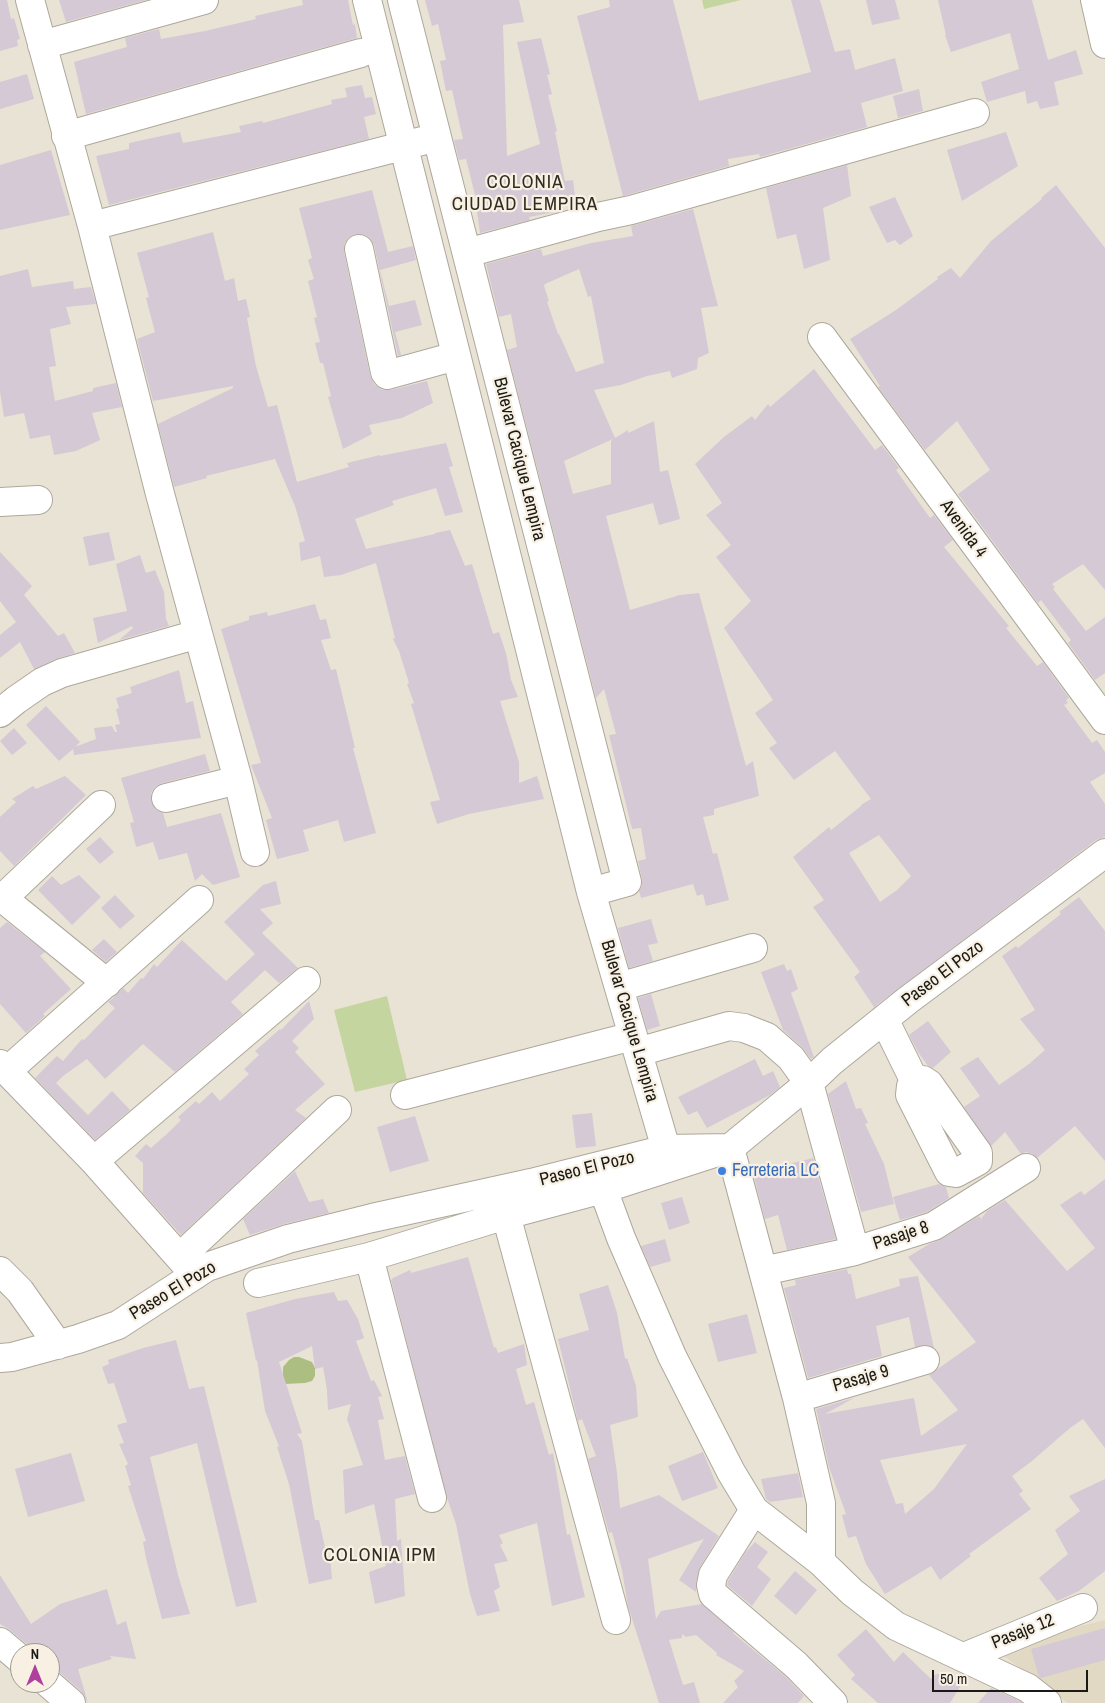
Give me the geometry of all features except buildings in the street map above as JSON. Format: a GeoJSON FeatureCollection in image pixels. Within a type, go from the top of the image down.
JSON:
{"type":"FeatureCollection","features":[{"type":"Feature","properties":{"kind":"street"},"geometry":{"type":"LineString","coordinates":[[30,0],[92,226],[160,494],[238,780],[255,852]]}},
{"type":"Feature","properties":{"kind":"street"},"geometry":{"type":"LineString","coordinates":[[42,45],[204,0]]}},
{"type":"Feature","properties":{"kind":"street","name":"Bulevar Cacique Lempira"},"geometry":{"type":"LineString","coordinates":[[367,0],[592,892],[666,1149]]}},
{"type":"Feature","properties":{"kind":"street","name":"Bulevar Cacique Lempira"},"geometry":{"type":"LineString","coordinates":[[402,0],[627,882],[592,892]]}},
{"type":"Feature","properties":{"kind":"street"},"geometry":{"type":"LineString","coordinates":[[1095,0],[1105,44]]}},
{"type":"Feature","properties":{"kind":"street"},"geometry":{"type":"LineString","coordinates":[[66,136],[362,53]]}},
{"type":"Feature","properties":{"kind":"street"},"geometry":{"type":"LineString","coordinates":[[467,253],[598,217],[631,210],[975,113]]}},
{"type":"Feature","properties":{"kind":"street"},"geometry":{"type":"LineString","coordinates":[[92,226],[437,137]]}},
{"type":"Feature","properties":{"kind":"street"},"geometry":{"type":"LineString","coordinates":[[360,249],[387,375],[456,356]]}},
{"type":"Feature","properties":{"kind":"street","name":"Avenida 4"},"geometry":{"type":"LineString","coordinates":[[822,337],[1105,720]]}},
{"type":"Feature","properties":{"kind":"street"},"geometry":{"type":"LineString","coordinates":[[0,502],[38,500]]}},
{"type":"Feature","properties":{"kind":"street"},"geometry":{"type":"LineString","coordinates":[[0,713],[42,682],[62,674],[198,634]]}},
{"type":"Feature","properties":{"kind":"street"},"geometry":{"type":"LineString","coordinates":[[166,798],[238,780]]}},
{"type":"Feature","properties":{"kind":"street"},"geometry":{"type":"LineString","coordinates":[[100,805],[1,897],[107,983]]}},
{"type":"Feature","properties":{"kind":"street","name":"Paseo El Pozo"},"geometry":{"type":"LineString","coordinates":[[0,1358],[12,1358],[78,1340],[118,1325],[188,1266],[207,1267],[288,1239],[372,1218],[531,1183],[666,1149],[730,1148],[884,1019],[1104,855]]}},
{"type":"Feature","properties":{"kind":"street"},"geometry":{"type":"LineString","coordinates":[[199,900],[107,983],[4,1068],[94,1160],[188,1266],[337,1110]]}},
{"type":"Feature","properties":{"kind":"street"},"geometry":{"type":"LineString","coordinates":[[619,987],[753,948]]}},
{"type":"Feature","properties":{"kind":"street"},"geometry":{"type":"LineString","coordinates":[[94,1160],[306,981]]}},
{"type":"Feature","properties":{"kind":"street"},"geometry":{"type":"LineString","coordinates":[[884,1019],[914,1080]]}},
{"type":"Feature","properties":{"kind":"street"},"geometry":{"type":"LineString","coordinates":[[405,1095],[635,1044],[729,1026],[744,1028],[767,1037],[791,1058],[809,1083],[856,1251]]}},
{"type":"Feature","properties":{"kind":"street"},"geometry":{"type":"LineString","coordinates":[[258,1283],[369,1257],[506,1215],[603,1189],[730,1148],[797,1398],[821,1502],[821,1562]]}},
{"type":"Feature","properties":{"kind":"street","name":"Pasaje 8"},"geometry":{"type":"LineString","coordinates":[[763,1271],[856,1251],[934,1226],[1026,1168]]}},
{"type":"Feature","properties":{"kind":"street"},"geometry":{"type":"LineString","coordinates":[[603,1189],[621,1238],[672,1356],[731,1472],[754,1510],[821,1562],[852,1592],[896,1626],[1028,1688],[1047,1703]]}},
{"type":"Feature","properties":{"kind":"street"},"geometry":{"type":"LineString","coordinates":[[506,1215],[616,1620]]}},
{"type":"Feature","properties":{"kind":"street"},"geometry":{"type":"LineString","coordinates":[[369,1257],[432,1498]]}},
{"type":"Feature","properties":{"kind":"street"},"geometry":{"type":"LineString","coordinates":[[0,1271],[20,1291],[58,1345]]}},
{"type":"Feature","properties":{"kind":"street","name":"Pasaje 9"},"geometry":{"type":"LineString","coordinates":[[797,1398],[925,1360]]}},
{"type":"Feature","properties":{"kind":"street"},"geometry":{"type":"LineString","coordinates":[[754,1510],[713,1575],[712,1594],[796,1664],[833,1703]]}},
{"type":"Feature","properties":{"kind":"street","name":"Pasaje 12"},"geometry":{"type":"LineString","coordinates":[[964,1657],[1083,1608]]}},
{"type":"Feature","properties":{"kind":"street"},"geometry":{"type":"LineString","coordinates":[[0,1642],[10,1650]]}},
{"type":"Feature","properties":{"kind":"street"},"geometry":{"type":"LineString","coordinates":[[60,1693],[71,1703]]}},
{"type":"Feature","properties":{"kind":"shaded area"},"geometry":{"type":"Polygon","coordinates":[[[1105,1620],[1105,1703],[1068,1703],[993,1648],[1105,1620]]]}},
{"type":"Feature","properties":{"kind":"green space"},"geometry":{"type":"Polygon","coordinates":[[[702,0],[741,0],[704,9],[702,0]]]}},
{"type":"Feature","properties":{"kind":"green space"},"geometry":{"type":"Polygon","coordinates":[[[387,996],[407,1080],[355,1092],[334,1010],[387,996]]]}},
{"type":"Feature","properties":{"kind":"green space"},"geometry":{"type":"Polygon","coordinates":[[[294,1357],[312,1362],[315,1368],[315,1376],[312,1381],[285,1384],[283,1367],[294,1357]]]}},
{"type":"Feature","properties":{"kind":"place","name":"Ferreteria LC"},"geometry":{"type":"Point","coordinates":[722,1171]}},
{"type":"Feature","properties":{"kind":"district","name":"COLONIA CIUDAD LEMPIRA"},"geometry":{"type":"Point","coordinates":[525,194]}},
{"type":"Feature","properties":{"kind":"district","name":"COLONIA IPM"},"geometry":{"type":"Point","coordinates":[380,1556]}}]}
